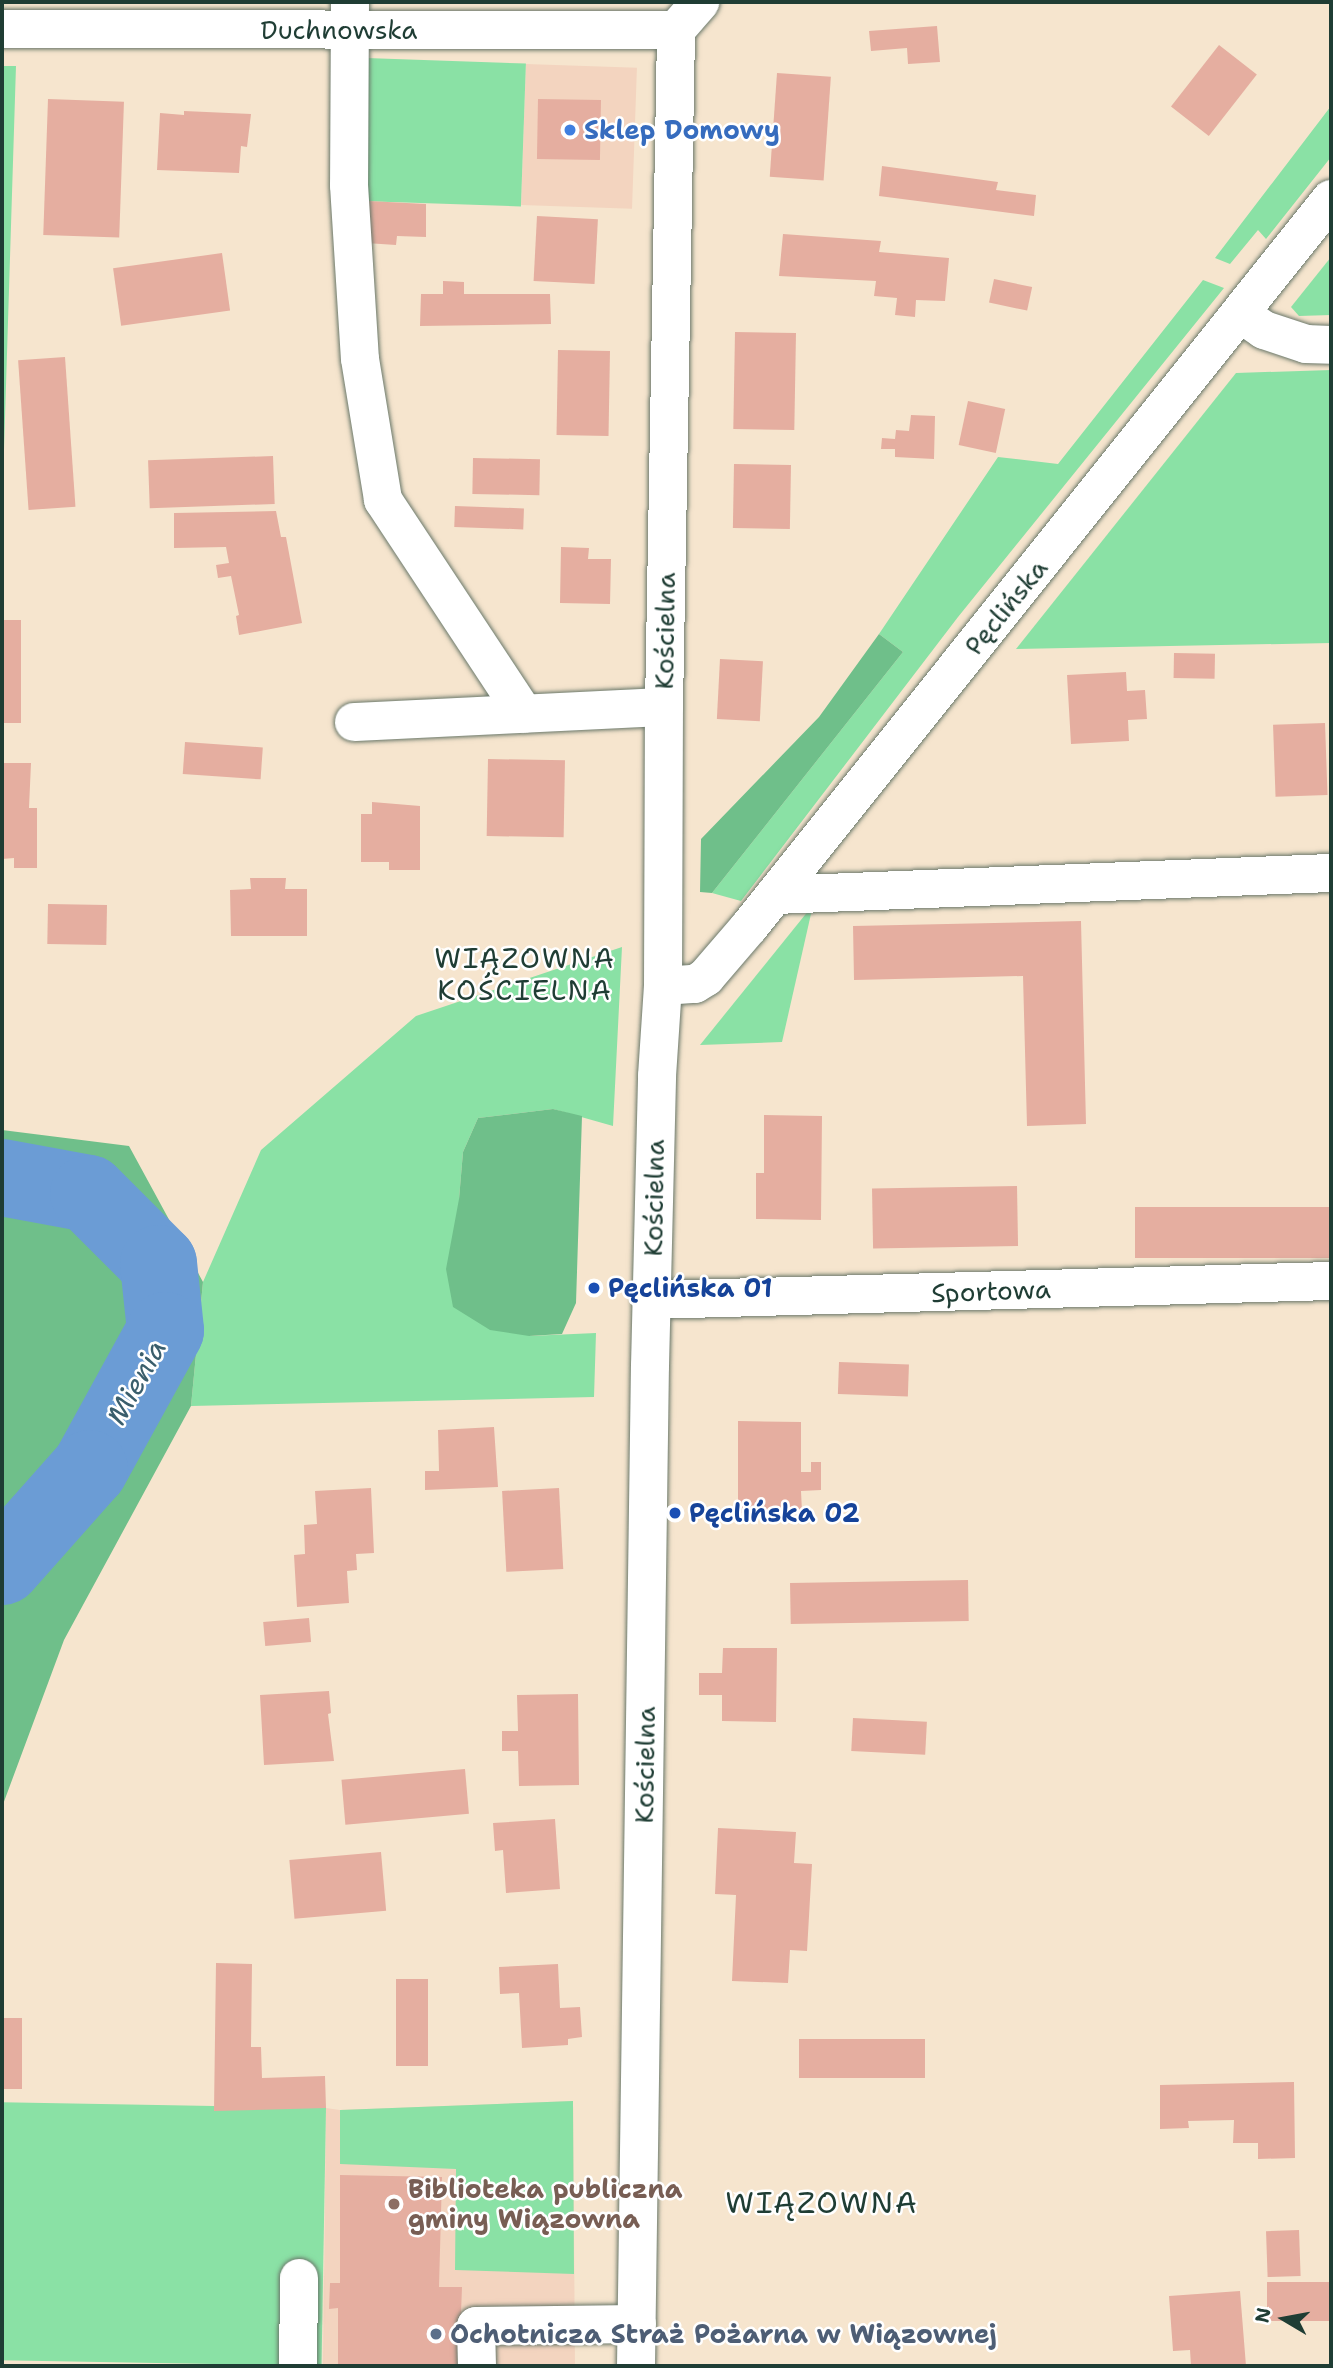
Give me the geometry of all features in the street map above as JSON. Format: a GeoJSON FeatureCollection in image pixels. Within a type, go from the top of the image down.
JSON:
{"type":"FeatureCollection","features":[{"type":"Feature","properties":{"kind":"street","name":"Duchnowska"},"geometry":{"type":"LineString","coordinates":[[2,29],[350,16],[688,16]]}},
{"type":"Feature","properties":{"kind":"street"},"geometry":{"type":"LineString","coordinates":[[350,16],[349,185],[360,359],[383,500],[524,715]]}},
{"type":"Feature","properties":{"kind":"street","name":"Kościelna"},"geometry":{"type":"LineString","coordinates":[[636,2366],[651,1300],[663,986],[664,707],[688,16]]}},
{"type":"Feature","properties":{"kind":"street","name":"Pęclińska"},"geometry":{"type":"LineString","coordinates":[[663,986],[695,984],[706,977],[775,895],[1331,199]]}},
{"type":"Feature","properties":{"kind":"street"},"geometry":{"type":"LineString","coordinates":[[1241,314],[1264,330],[1306,344],[1331,345]]}},
{"type":"Feature","properties":{"kind":"street"},"geometry":{"type":"LineString","coordinates":[[354,722],[664,707]]}},
{"type":"Feature","properties":{"kind":"street"},"geometry":{"type":"LineString","coordinates":[[775,895],[1331,873]]}},
{"type":"Feature","properties":{"kind":"street","name":"Sportowa"},"geometry":{"type":"LineString","coordinates":[[651,1300],[1331,1281]]}},
{"type":"Feature","properties":{"kind":"street"},"geometry":{"type":"LineString","coordinates":[[298,2366],[299,2278]]}},
{"type":"Feature","properties":{"kind":"street"},"geometry":{"type":"LineString","coordinates":[[477,2366],[476,2326],[637,2324]]}},
{"type":"Feature","properties":{"kind":"shaded area"},"geometry":{"type":"Polygon","coordinates":[[[526,64],[637,68],[632,209],[521,205],[526,64]]]}},
{"type":"Feature","properties":{"kind":"shaded area"},"geometry":{"type":"Polygon","coordinates":[[[573,2101],[575,2366],[323,2366],[326,2108],[340,2110],[573,2101]]]}},
{"type":"Feature","properties":{"kind":"green space"},"geometry":{"type":"Polygon","coordinates":[[[366,58],[526,64],[521,206],[361,201],[366,58]]]}},
{"type":"Feature","properties":{"kind":"green space"},"geometry":{"type":"Polygon","coordinates":[[[2,66],[16,66],[2,513],[2,66]]]}},
{"type":"Feature","properties":{"kind":"green space"},"geometry":{"type":"Polygon","coordinates":[[[1331,106],[1331,157],[1266,239],[1258,230],[1230,264],[1215,258],[1331,106]]]}},
{"type":"Feature","properties":{"kind":"green space"},"geometry":{"type":"Polygon","coordinates":[[[1331,257],[1331,315],[1299,316],[1291,307],[1331,257]]]}},
{"type":"Feature","properties":{"kind":"green space"},"geometry":{"type":"Polygon","coordinates":[[[1203,280],[1224,288],[958,617],[741,901],[712,893],[903,652],[879,634],[998,457],[1058,464],[1203,280]]]}},
{"type":"Feature","properties":{"kind":"green space"},"geometry":{"type":"Polygon","coordinates":[[[1331,370],[1331,643],[1016,649],[1236,373],[1331,370]]]}},
{"type":"Feature","properties":{"kind":"green space"},"geometry":{"type":"Polygon","coordinates":[[[879,634],[903,652],[712,893],[700,892],[701,839],[819,717],[879,634]]]}},
{"type":"Feature","properties":{"kind":"green space"},"geometry":{"type":"Polygon","coordinates":[[[813,905],[782,1042],[700,1045],[813,905]]]}},
{"type":"Feature","properties":{"kind":"green space"},"geometry":{"type":"Polygon","coordinates":[[[622,947],[613,1126],[553,1109],[478,1118],[463,1152],[459,1199],[529,1336],[596,1333],[594,1397],[191,1406],[203,1282],[261,1150],[416,1016],[622,947]]]}},
{"type":"Feature","properties":{"kind":"green space"},"geometry":{"type":"Polygon","coordinates":[[[553,1109],[582,1116],[576,1303],[562,1334],[529,1336],[490,1330],[453,1307],[446,1269],[459,1199],[463,1152],[478,1118],[553,1109]]]}},
{"type":"Feature","properties":{"kind":"green space"},"geometry":{"type":"Polygon","coordinates":[[[2,1130],[129,1146],[203,1282],[191,1406],[64,1640],[2,1807],[2,1130]]]}},
{"type":"Feature","properties":{"kind":"green space"},"geometry":{"type":"Polygon","coordinates":[[[573,2101],[574,2274],[455,2270],[456,2169],[340,2164],[340,2110],[573,2101]]]}},
{"type":"Feature","properties":{"kind":"green space"},"geometry":{"type":"Polygon","coordinates":[[[2,2102],[326,2108],[321,2366],[2,2360],[2,2102]]]}},
{"type":"Feature","properties":{"kind":"building"},"geometry":{"type":"Polygon","coordinates":[[[937,26],[940,62],[908,64],[907,48],[871,51],[869,31],[937,26]]]}},
{"type":"Feature","properties":{"kind":"building"},"geometry":{"type":"Polygon","coordinates":[[[1219,45],[1257,75],[1209,136],[1171,106],[1219,45]]]}},
{"type":"Feature","properties":{"kind":"building"},"geometry":{"type":"Polygon","coordinates":[[[777,73],[831,77],[824,181],[770,177],[777,73]]]}},
{"type":"Feature","properties":{"kind":"building"},"geometry":{"type":"Polygon","coordinates":[[[48,99],[124,102],[119,238],[43,235],[48,99]]]}},
{"type":"Feature","properties":{"kind":"building","name":"Sklep Domowy"},"geometry":{"type":"Polygon","coordinates":[[[538,99],[601,100],[600,160],[537,159],[538,99]]]}},
{"type":"Feature","properties":{"kind":"building"},"geometry":{"type":"Polygon","coordinates":[[[184,111],[251,114],[247,147],[241,146],[239,173],[157,170],[160,113],[184,115],[184,111]]]}},
{"type":"Feature","properties":{"kind":"building"},"geometry":{"type":"Polygon","coordinates":[[[882,166],[998,182],[996,190],[1036,195],[1034,216],[879,196],[882,166]]]}},
{"type":"Feature","properties":{"kind":"building"},"geometry":{"type":"Polygon","coordinates":[[[368,201],[426,204],[426,237],[397,236],[396,245],[366,243],[368,201]]]}},
{"type":"Feature","properties":{"kind":"building"},"geometry":{"type":"Polygon","coordinates":[[[537,216],[598,219],[595,284],[534,281],[537,216]]]}},
{"type":"Feature","properties":{"kind":"building"},"geometry":{"type":"Polygon","coordinates":[[[783,234],[881,241],[879,252],[949,258],[945,301],[916,300],[915,317],[895,315],[897,298],[874,296],[876,281],[779,276],[783,234]]]}},
{"type":"Feature","properties":{"kind":"building"},"geometry":{"type":"Polygon","coordinates":[[[222,253],[230,310],[121,326],[113,268],[222,253]]]}},
{"type":"Feature","properties":{"kind":"building"},"geometry":{"type":"Polygon","coordinates":[[[994,279],[1032,287],[1027,311],[989,302],[994,279]]]}},
{"type":"Feature","properties":{"kind":"building"},"geometry":{"type":"Polygon","coordinates":[[[443,281],[464,282],[464,294],[550,294],[551,324],[420,326],[421,294],[443,294],[443,281]]]}},
{"type":"Feature","properties":{"kind":"building"},"geometry":{"type":"Polygon","coordinates":[[[735,332],[796,333],[794,430],[733,429],[735,332]]]}},
{"type":"Feature","properties":{"kind":"building"},"geometry":{"type":"Polygon","coordinates":[[[558,350],[610,351],[609,436],[557,435],[558,350]]]}},
{"type":"Feature","properties":{"kind":"building"},"geometry":{"type":"Polygon","coordinates":[[[65,357],[75,507],[29,510],[18,360],[65,357]]]}},
{"type":"Feature","properties":{"kind":"building"},"geometry":{"type":"Polygon","coordinates":[[[968,401],[1005,409],[996,453],[959,445],[968,401]]]}},
{"type":"Feature","properties":{"kind":"building"},"geometry":{"type":"Polygon","coordinates":[[[911,415],[935,416],[934,459],[895,457],[895,449],[881,449],[882,438],[895,439],[896,430],[909,431],[911,415]]]}},
{"type":"Feature","properties":{"kind":"building"},"geometry":{"type":"Polygon","coordinates":[[[273,456],[275,504],[150,508],[148,460],[273,456]]]}},
{"type":"Feature","properties":{"kind":"building"},"geometry":{"type":"Polygon","coordinates":[[[473,458],[540,459],[539,495],[472,494],[473,458]]]}},
{"type":"Feature","properties":{"kind":"building"},"geometry":{"type":"Polygon","coordinates":[[[734,464],[791,465],[790,529],[733,528],[734,464]]]}},
{"type":"Feature","properties":{"kind":"building"},"geometry":{"type":"Polygon","coordinates":[[[455,506],[524,508],[523,529],[454,527],[455,506]]]}},
{"type":"Feature","properties":{"kind":"building"},"geometry":{"type":"Polygon","coordinates":[[[276,511],[281,537],[286,537],[302,623],[239,635],[236,616],[239,615],[231,576],[218,578],[216,565],[229,563],[226,547],[174,548],[174,513],[276,511]]]}},
{"type":"Feature","properties":{"kind":"building"},"geometry":{"type":"Polygon","coordinates":[[[561,547],[589,548],[588,559],[611,559],[610,604],[560,603],[561,547]]]}},
{"type":"Feature","properties":{"kind":"building"},"geometry":{"type":"Polygon","coordinates":[[[2,620],[21,620],[21,723],[2,723],[2,620]]]}},
{"type":"Feature","properties":{"kind":"building"},"geometry":{"type":"Polygon","coordinates":[[[1174,653],[1215,654],[1215,679],[1174,678],[1174,653]]]}},
{"type":"Feature","properties":{"kind":"building"},"geometry":{"type":"Polygon","coordinates":[[[720,659],[763,661],[760,721],[717,719],[720,659]]]}},
{"type":"Feature","properties":{"kind":"building"},"geometry":{"type":"Polygon","coordinates":[[[1126,672],[1127,691],[1145,690],[1147,719],[1128,720],[1129,741],[1071,744],[1067,675],[1126,672]]]}},
{"type":"Feature","properties":{"kind":"building"},"geometry":{"type":"Polygon","coordinates":[[[1325,723],[1328,795],[1276,797],[1273,725],[1325,723]]]}},
{"type":"Feature","properties":{"kind":"building"},"geometry":{"type":"Polygon","coordinates":[[[185,742],[263,747],[261,779],[183,774],[185,742]]]}},
{"type":"Feature","properties":{"kind":"building"},"geometry":{"type":"Polygon","coordinates":[[[488,759],[565,760],[564,837],[487,836],[488,759]]]}},
{"type":"Feature","properties":{"kind":"building"},"geometry":{"type":"Polygon","coordinates":[[[2,763],[31,763],[29,808],[37,808],[37,868],[14,868],[14,858],[2,859],[2,763]]]}},
{"type":"Feature","properties":{"kind":"building"},"geometry":{"type":"Polygon","coordinates":[[[372,802],[420,806],[420,870],[389,870],[389,862],[361,862],[361,814],[372,814],[372,802]]]}},
{"type":"Feature","properties":{"kind":"building"},"geometry":{"type":"Polygon","coordinates":[[[250,878],[286,878],[285,889],[307,889],[307,936],[231,936],[230,890],[251,889],[250,878]]]}},
{"type":"Feature","properties":{"kind":"building"},"geometry":{"type":"Polygon","coordinates":[[[48,904],[107,905],[106,945],[47,944],[48,904]]]}},
{"type":"Feature","properties":{"kind":"building"},"geometry":{"type":"Polygon","coordinates":[[[1081,921],[1086,1124],[1027,1126],[1023,976],[854,980],[853,926],[1081,921]]]}},
{"type":"Feature","properties":{"kind":"building"},"geometry":{"type":"Polygon","coordinates":[[[764,1115],[822,1116],[821,1220],[756,1219],[756,1173],[764,1173],[764,1115]]]}},
{"type":"Feature","properties":{"kind":"building"},"geometry":{"type":"Polygon","coordinates":[[[1017,1186],[1018,1246],[873,1249],[872,1189],[1017,1186]]]}},
{"type":"Feature","properties":{"kind":"building"},"geometry":{"type":"Polygon","coordinates":[[[1135,1207],[1331,1207],[1331,1258],[1135,1258],[1135,1207]]]}},
{"type":"Feature","properties":{"kind":"building"},"geometry":{"type":"Polygon","coordinates":[[[839,1362],[909,1364],[908,1396],[838,1394],[839,1362]]]}},
{"type":"Feature","properties":{"kind":"building"},"geometry":{"type":"Polygon","coordinates":[[[738,1421],[801,1422],[801,1472],[811,1472],[811,1462],[821,1462],[821,1490],[801,1491],[802,1512],[738,1513],[738,1421]]]}},
{"type":"Feature","properties":{"kind":"building"},"geometry":{"type":"Polygon","coordinates":[[[494,1427],[498,1487],[425,1490],[425,1471],[439,1471],[438,1430],[494,1427]]]}},
{"type":"Feature","properties":{"kind":"building"},"geometry":{"type":"Polygon","coordinates":[[[371,1488],[374,1553],[356,1554],[357,1570],[347,1571],[349,1603],[297,1607],[294,1555],[305,1554],[304,1525],[317,1524],[315,1491],[371,1488]]]}},
{"type":"Feature","properties":{"kind":"building"},"geometry":{"type":"Polygon","coordinates":[[[559,1488],[563,1569],[506,1572],[502,1491],[559,1488]]]}},
{"type":"Feature","properties":{"kind":"building"},"geometry":{"type":"Polygon","coordinates":[[[968,1580],[969,1621],[791,1624],[790,1583],[968,1580]]]}},
{"type":"Feature","properties":{"kind":"building"},"geometry":{"type":"Polygon","coordinates":[[[309,1618],[311,1642],[265,1646],[263,1622],[309,1618]]]}},
{"type":"Feature","properties":{"kind":"building"},"geometry":{"type":"Polygon","coordinates":[[[723,1648],[777,1648],[776,1722],[722,1721],[722,1695],[699,1695],[699,1673],[722,1673],[723,1648]]]}},
{"type":"Feature","properties":{"kind":"building"},"geometry":{"type":"Polygon","coordinates":[[[329,1691],[331,1713],[328,1714],[334,1761],[264,1765],[260,1695],[329,1691]]]}},
{"type":"Feature","properties":{"kind":"building"},"geometry":{"type":"Polygon","coordinates":[[[578,1694],[579,1785],[519,1786],[518,1751],[502,1751],[502,1731],[518,1731],[517,1695],[578,1694]]]}},
{"type":"Feature","properties":{"kind":"building"},"geometry":{"type":"Polygon","coordinates":[[[853,1718],[927,1722],[925,1755],[851,1751],[853,1718]]]}},
{"type":"Feature","properties":{"kind":"building"},"geometry":{"type":"Polygon","coordinates":[[[465,1769],[469,1814],[345,1825],[341,1780],[465,1769]]]}},
{"type":"Feature","properties":{"kind":"building"},"geometry":{"type":"Polygon","coordinates":[[[555,1819],[560,1889],[506,1893],[503,1850],[495,1851],[493,1823],[555,1819]]]}},
{"type":"Feature","properties":{"kind":"building"},"geometry":{"type":"Polygon","coordinates":[[[718,1828],[796,1832],[794,1863],[812,1864],[807,1951],[790,1950],[788,1983],[732,1981],[736,1895],[715,1894],[718,1828]]]}},
{"type":"Feature","properties":{"kind":"building"},"geometry":{"type":"Polygon","coordinates":[[[381,1852],[386,1911],[294,1919],[289,1860],[381,1852]]]}},
{"type":"Feature","properties":{"kind":"building"},"geometry":{"type":"Polygon","coordinates":[[[216,1963],[252,1964],[251,2047],[261,2047],[262,2078],[325,2076],[326,2108],[214,2111],[216,1963]]]}},
{"type":"Feature","properties":{"kind":"building"},"geometry":{"type":"Polygon","coordinates":[[[558,1964],[560,2008],[580,2007],[582,2037],[568,2039],[568,2045],[522,2048],[519,1993],[500,1994],[499,1967],[558,1964]]]}},
{"type":"Feature","properties":{"kind":"building"},"geometry":{"type":"Polygon","coordinates":[[[396,1979],[428,1979],[428,2066],[396,2066],[396,1979]]]}},
{"type":"Feature","properties":{"kind":"building"},"geometry":{"type":"Polygon","coordinates":[[[2,2018],[22,2018],[22,2089],[2,2089],[2,2018]]]}},
{"type":"Feature","properties":{"kind":"building"},"geometry":{"type":"Polygon","coordinates":[[[799,2039],[925,2039],[925,2078],[799,2078],[799,2039]]]}},
{"type":"Feature","properties":{"kind":"building"},"geometry":{"type":"Polygon","coordinates":[[[1294,2082],[1295,2158],[1258,2159],[1258,2143],[1233,2143],[1234,2120],[1188,2121],[1189,2128],[1160,2129],[1160,2085],[1294,2082]]]}},
{"type":"Feature","properties":{"kind":"building"},"geometry":{"type":"Polygon","coordinates":[[[340,2175],[442,2177],[439,2287],[462,2287],[459,2366],[338,2366],[338,2308],[329,2309],[330,2283],[340,2283],[340,2175]]]}},
{"type":"Feature","properties":{"kind":"building"},"geometry":{"type":"Polygon","coordinates":[[[1299,2230],[1301,2276],[1268,2277],[1266,2231],[1299,2230]]]}},
{"type":"Feature","properties":{"kind":"building"},"geometry":{"type":"Polygon","coordinates":[[[1267,2282],[1331,2282],[1331,2321],[1267,2321],[1267,2282]]]}},
{"type":"Feature","properties":{"kind":"building"},"geometry":{"type":"Polygon","coordinates":[[[1240,2291],[1246,2366],[1191,2366],[1190,2350],[1173,2351],[1169,2296],[1240,2291]]]}},
{"type":"Feature","properties":{"kind":"waterway","name":"Mienia"},"geometry":{"type":"LineString","coordinates":[[2,1177],[88,1193],[158,1263],[165,1330],[89,1468],[2,1566]]}},
{"type":"Feature","properties":{"kind":"place","name":"Sklep Domowy"},"geometry":{"type":"Point","coordinates":[570,130]}},
{"type":"Feature","properties":{"kind":"place","name":"Pęclińska 01"},"geometry":{"type":"Point","coordinates":[594,1288]}},
{"type":"Feature","properties":{"kind":"place","name":"Pęclińska 02"},"geometry":{"type":"Point","coordinates":[675,1513]}},
{"type":"Feature","properties":{"kind":"place","name":"Biblioteka publiczna gminy Wiązowna"},"geometry":{"type":"Point","coordinates":[394,2204]}},
{"type":"Feature","properties":{"kind":"place","name":"Ochotnicza Straż Pożarna w Wiązownej"},"geometry":{"type":"Point","coordinates":[436,2334]}},
{"type":"Feature","properties":{"kind":"district","name":"WIĄZOWNA KOŚCIELNA"},"geometry":{"type":"Point","coordinates":[525,974]}},
{"type":"Feature","properties":{"kind":"district","name":"WIĄZOWNA"},"geometry":{"type":"Point","coordinates":[822,2203]}}]}
